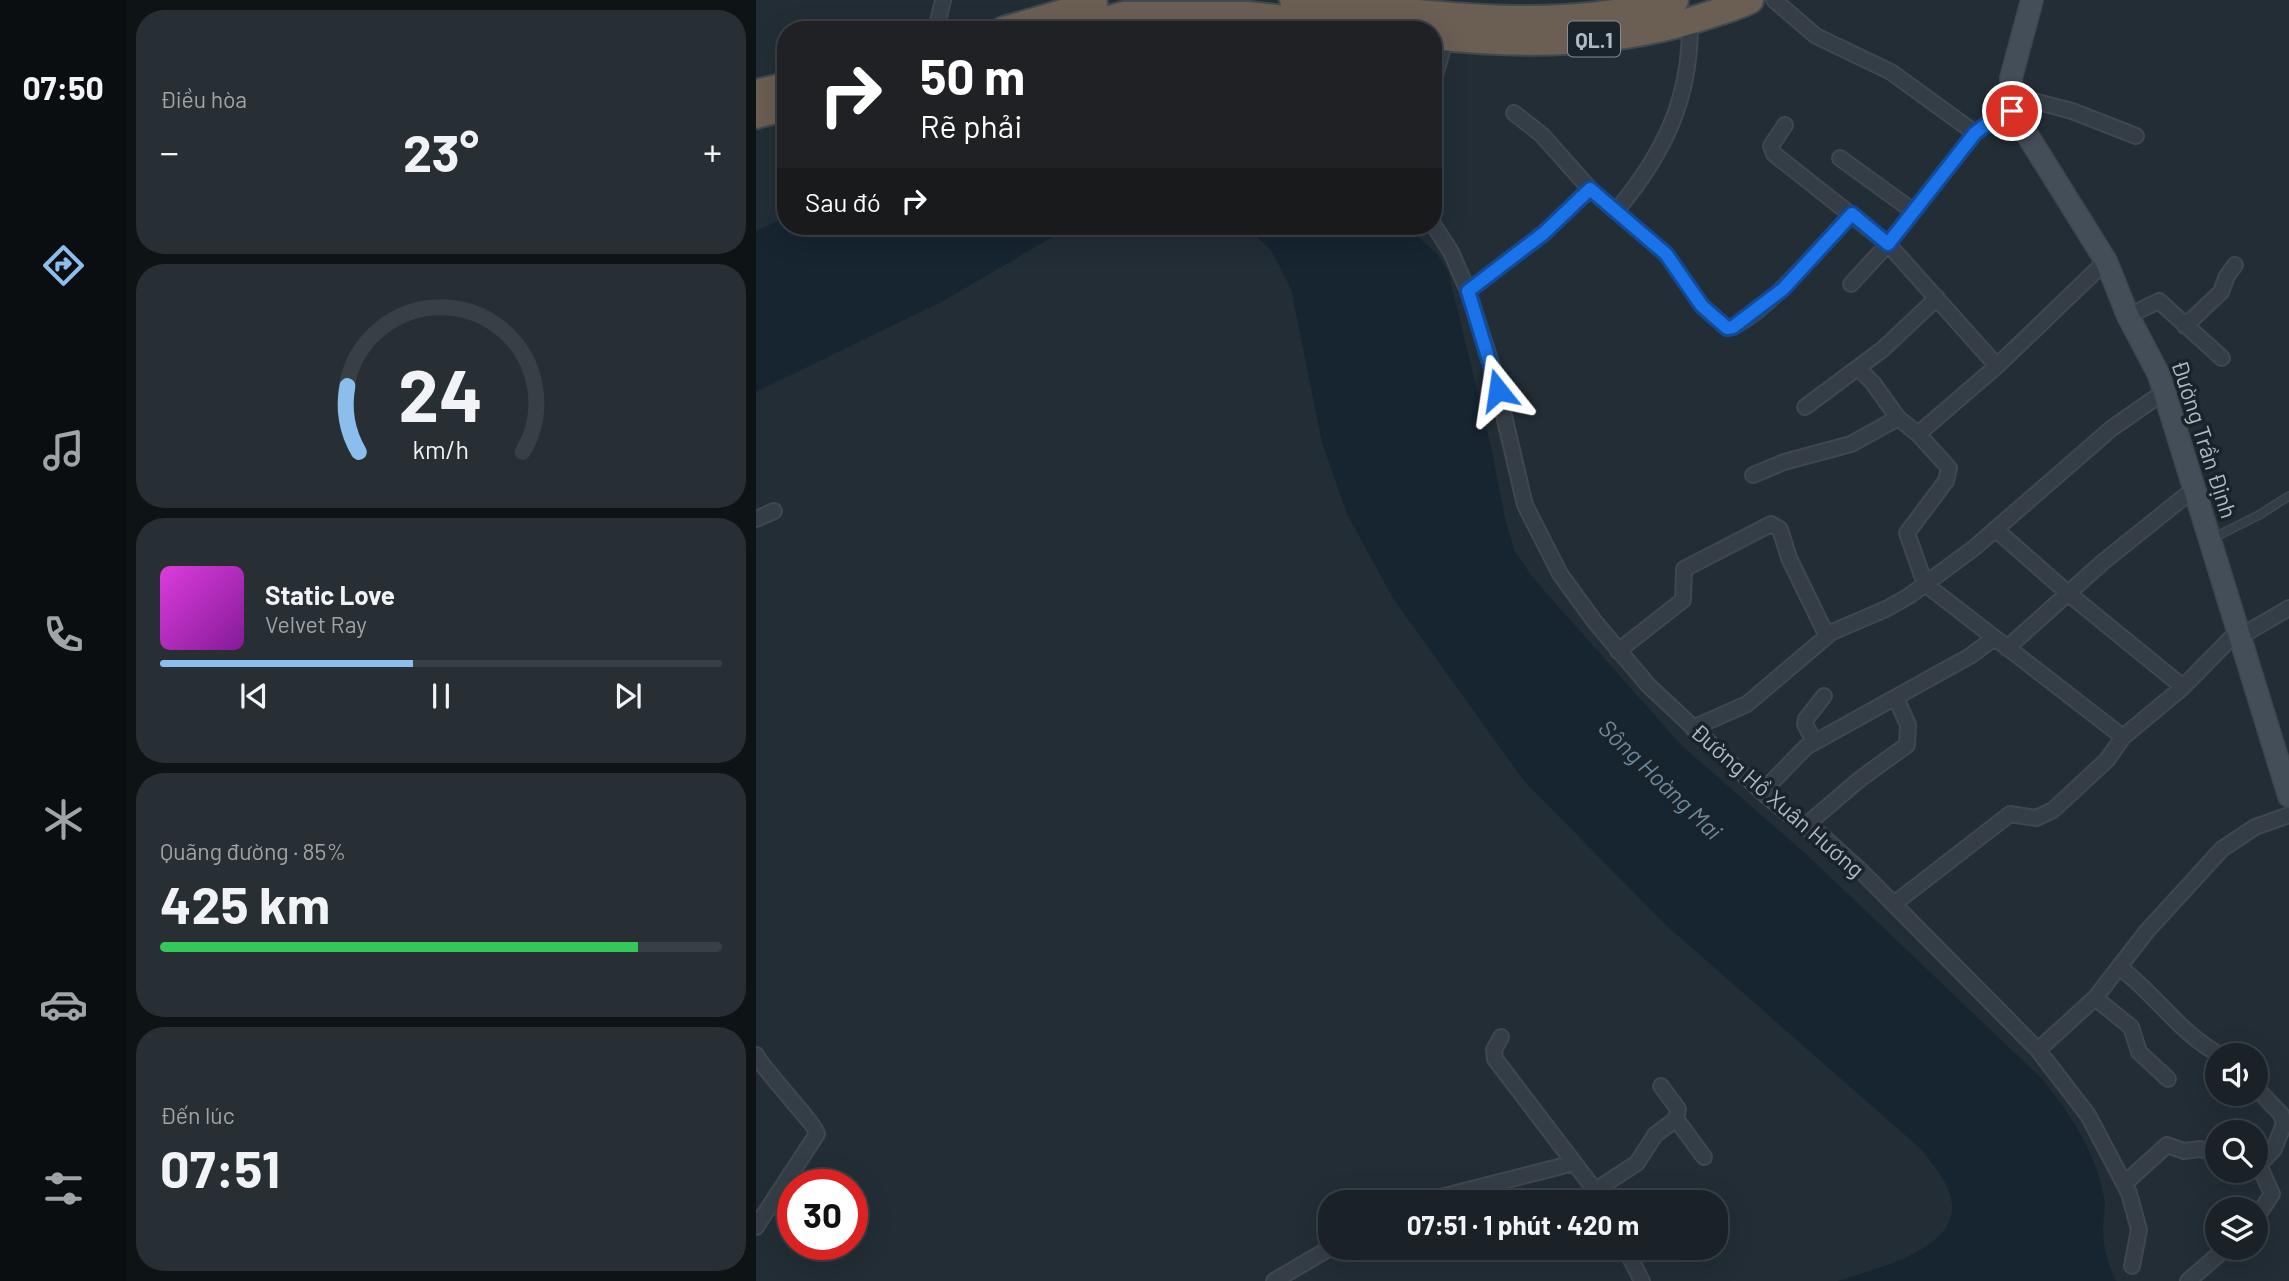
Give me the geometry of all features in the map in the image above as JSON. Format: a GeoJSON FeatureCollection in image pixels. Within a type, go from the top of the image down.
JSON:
{"type":"FeatureCollection","features":[{"type":"Feature","properties":{"kind":"highway","name":"QL.1"},"geometry":{"type":"LineString","coordinates":[[1293,0],[1530,19],[1682,11],[1750,0]]}},
{"type":"Feature","properties":{"kind":"highway"},"geometry":{"type":"LineString","coordinates":[[1088,21],[1119,5]]}},
{"type":"Feature","properties":{"kind":"highway"},"geometry":{"type":"LineString","coordinates":[[1045,21],[1119,5],[1302,21]]}},
{"type":"Feature","properties":{"kind":"highway","name":"QL.1"},"geometry":{"type":"LineString","coordinates":[[1442,36],[1518,43],[1583,41],[1627,35],[1682,11]]}},
{"type":"Feature","properties":{"kind":"highway"},"geometry":{"type":"LineString","coordinates":[[756,93],[777,88]]}},
{"type":"Feature","properties":{"kind":"highway"},"geometry":{"type":"LineString","coordinates":[[756,115],[777,109]]}},
{"type":"Feature","properties":{"kind":"main road"},"geometry":{"type":"LineString","coordinates":[[2012,103],[2011,78],[2032,0]]}},
{"type":"Feature","properties":{"kind":"main road","name":"Đường Trần Định"},"geometry":{"type":"LineString","coordinates":[[2012,103],[2106,261],[2128,316],[2164,391],[2240,633],[2283,756],[2289,796]]}},
{"type":"Feature","properties":{"kind":"street"},"geometry":{"type":"LineString","coordinates":[[938,21],[943,0]]}},
{"type":"Feature","properties":{"kind":"street"},"geometry":{"type":"LineString","coordinates":[[1774,0],[1816,36],[1891,72],[1975,133]]}},
{"type":"Feature","properties":{"kind":"street"},"geometry":{"type":"LineString","coordinates":[[1617,210],[1648,172],[1672,124],[1689,71],[1682,11]]}},
{"type":"Feature","properties":{"kind":"street"},"geometry":{"type":"LineString","coordinates":[[1851,284],[1888,244],[1975,133],[2012,103],[2090,117],[2136,136]]}},
{"type":"Feature","properties":{"kind":"street"},"geometry":{"type":"LineString","coordinates":[[1514,113],[1542,135],[1590,189],[1666,254],[1702,306],[1727,328],[1741,322],[1783,289],[1852,214]]}},
{"type":"Feature","properties":{"kind":"street"},"geometry":{"type":"LineString","coordinates":[[1785,125],[1771,146],[1774,154],[1888,244],[1997,366]]}},
{"type":"Feature","properties":{"kind":"street"},"geometry":{"type":"LineString","coordinates":[[1840,158],[1913,211]]}},
{"type":"Feature","properties":{"kind":"street"},"geometry":{"type":"LineString","coordinates":[[1468,291],[1534,242],[1590,189]]}},
{"type":"Feature","properties":{"kind":"street","name":"Đường Hồ Xuân Hương"},"geometry":{"type":"LineString","coordinates":[[1440,235],[1451,252],[1468,291],[1493,369],[1525,505],[1560,574],[1618,651],[1693,728],[1762,792],[1804,827],[1820,834],[1895,904],[1941,955],[2038,1050],[2088,1115],[2124,1184],[2140,1230],[2132,1266]]}},
{"type":"Feature","properties":{"kind":"street"},"geometry":{"type":"LineString","coordinates":[[1918,435],[1997,366],[2106,261]]}},
{"type":"Feature","properties":{"kind":"street"},"geometry":{"type":"LineString","coordinates":[[2185,326],[2221,292],[2235,265]]}},
{"type":"Feature","properties":{"kind":"street"},"geometry":{"type":"LineString","coordinates":[[1805,407],[1858,368],[1937,298]]}},
{"type":"Feature","properties":{"kind":"street"},"geometry":{"type":"LineString","coordinates":[[2128,316],[2156,301],[2222,358]]}},
{"type":"Feature","properties":{"kind":"street"},"geometry":{"type":"LineString","coordinates":[[1858,368],[1873,383],[1898,418],[1918,435],[1950,471],[1946,481],[1907,533],[1925,584],[2123,737]]}},
{"type":"Feature","properties":{"kind":"street"},"geometry":{"type":"LineString","coordinates":[[1693,728],[1747,704],[1827,636],[1886,609],[1925,584],[1996,529],[2112,428],[2164,391]]}},
{"type":"Feature","properties":{"kind":"street"},"geometry":{"type":"LineString","coordinates":[[1753,475],[1784,462],[1851,444],[1898,418]]}},
{"type":"Feature","properties":{"kind":"street"},"geometry":{"type":"LineString","coordinates":[[2007,649],[2103,562],[2194,489]]}},
{"type":"Feature","properties":{"kind":"street"},"geometry":{"type":"LineString","coordinates":[[756,519],[774,510]]}},
{"type":"Feature","properties":{"kind":"street"},"geometry":{"type":"LineString","coordinates":[[1618,651],[1683,600],[1684,569],[1771,524],[1780,529],[1799,579],[1827,636]]}},
{"type":"Feature","properties":{"kind":"street"},"geometry":{"type":"LineString","coordinates":[[1996,529],[2069,594],[2183,687]]}},
{"type":"Feature","properties":{"kind":"street"},"geometry":{"type":"LineString","coordinates":[[1895,904],[2010,814],[2036,818],[2053,810],[2107,760],[2123,737],[2183,687],[2240,633],[2289,608]]}},
{"type":"Feature","properties":{"kind":"street"},"geometry":{"type":"LineString","coordinates":[[1762,792],[1814,742],[1970,656],[1993,639]]}},
{"type":"Feature","properties":{"kind":"street"},"geometry":{"type":"LineString","coordinates":[[1814,742],[1805,724],[1806,719],[1824,696]]}},
{"type":"Feature","properties":{"kind":"street"},"geometry":{"type":"LineString","coordinates":[[1804,827],[1860,779],[1907,745],[1908,725],[1896,698]]}},
{"type":"Feature","properties":{"kind":"street"},"geometry":{"type":"LineString","coordinates":[[2038,1050],[2095,998],[2222,849],[2255,827],[2289,814]]}},
{"type":"Feature","properties":{"kind":"street"},"geometry":{"type":"LineString","coordinates":[[2119,967],[2145,987],[2178,1025],[2205,1049]]}},
{"type":"Feature","properties":{"kind":"street"},"geometry":{"type":"LineString","coordinates":[[2095,998],[2132,1027],[2139,1052],[2168,1079]]}},
{"type":"Feature","properties":{"kind":"street"},"geometry":{"type":"LineString","coordinates":[[1501,1037],[1494,1050],[1495,1059],[1595,1190]]}},
{"type":"Feature","properties":{"kind":"street"},"geometry":{"type":"LineString","coordinates":[[756,1055],[775,1083],[817,1128],[814,1140],[756,1227]]}},
{"type":"Feature","properties":{"kind":"street"},"geometry":{"type":"LineString","coordinates":[[1607,1190],[1637,1163],[1656,1135],[1676,1119],[1678,1109],[1661,1086]]}},
{"type":"Feature","properties":{"kind":"street"},"geometry":{"type":"LineString","coordinates":[[2268,1097],[2285,1110],[2282,1135],[2268,1152]]}},
{"type":"Feature","properties":{"kind":"street"},"geometry":{"type":"LineString","coordinates":[[1676,1119],[1704,1157]]}},
{"type":"Feature","properties":{"kind":"street"},"geometry":{"type":"LineString","coordinates":[[2124,1184],[2168,1145],[2184,1151],[2205,1150]]}},
{"type":"Feature","properties":{"kind":"street"},"geometry":{"type":"LineString","coordinates":[[1468,1190],[1574,1163]]}},
{"type":"Feature","properties":{"kind":"street"},"geometry":{"type":"LineString","coordinates":[[2265,1183],[2272,1194],[2268,1200]]}},
{"type":"Feature","properties":{"kind":"street"},"geometry":{"type":"LineString","coordinates":[[1274,1281],[1318,1255]]}},
{"type":"Feature","properties":{"kind":"street"},"geometry":{"type":"LineString","coordinates":[[1631,1260],[1642,1281]]}},
{"type":"Feature","properties":{"kind":"street"},"geometry":{"type":"LineString","coordinates":[[2188,1281],[2212,1260]]}},
{"type":"Feature","properties":{"kind":"lane"},"geometry":{"type":"LineString","coordinates":[[2210,539],[2259,515],[2289,496]]}},
{"type":"Feature","properties":{"kind":"water"},"geometry":{"type":"Polygon","coordinates":[[[777,221],[777,235],[1056,235],[945,300],[756,392],[756,231],[777,221]]]}},
{"type":"Feature","properties":{"kind":"water","name":"Sông Hoàng Mai"},"geometry":{"type":"Polygon","coordinates":[[[1255,235],[1416,235],[1437,254],[1448,271],[1514,550],[1533,578],[1682,746],[1807,855],[2041,1078],[2062,1104],[2095,1164],[2105,1201],[2105,1249],[2116,1281],[1838,1281],[1893,1263],[1931,1243],[1945,1230],[1952,1214],[1950,1195],[1945,1183],[1921,1149],[1666,925],[1525,782],[1394,600],[1347,514],[1322,443],[1291,289],[1271,250],[1255,235]]]}},
{"type":"Feature","properties":{"kind":"route"},"geometry":{"type":"LineString","coordinates":[[1498,390],[1468,291],[1544,233],[1590,189],[1666,254],[1711,316],[1727,328],[1733,327],[1783,289],[1852,214],[1888,244],[1975,133],[1982,126],[2012,111]]}}]}
